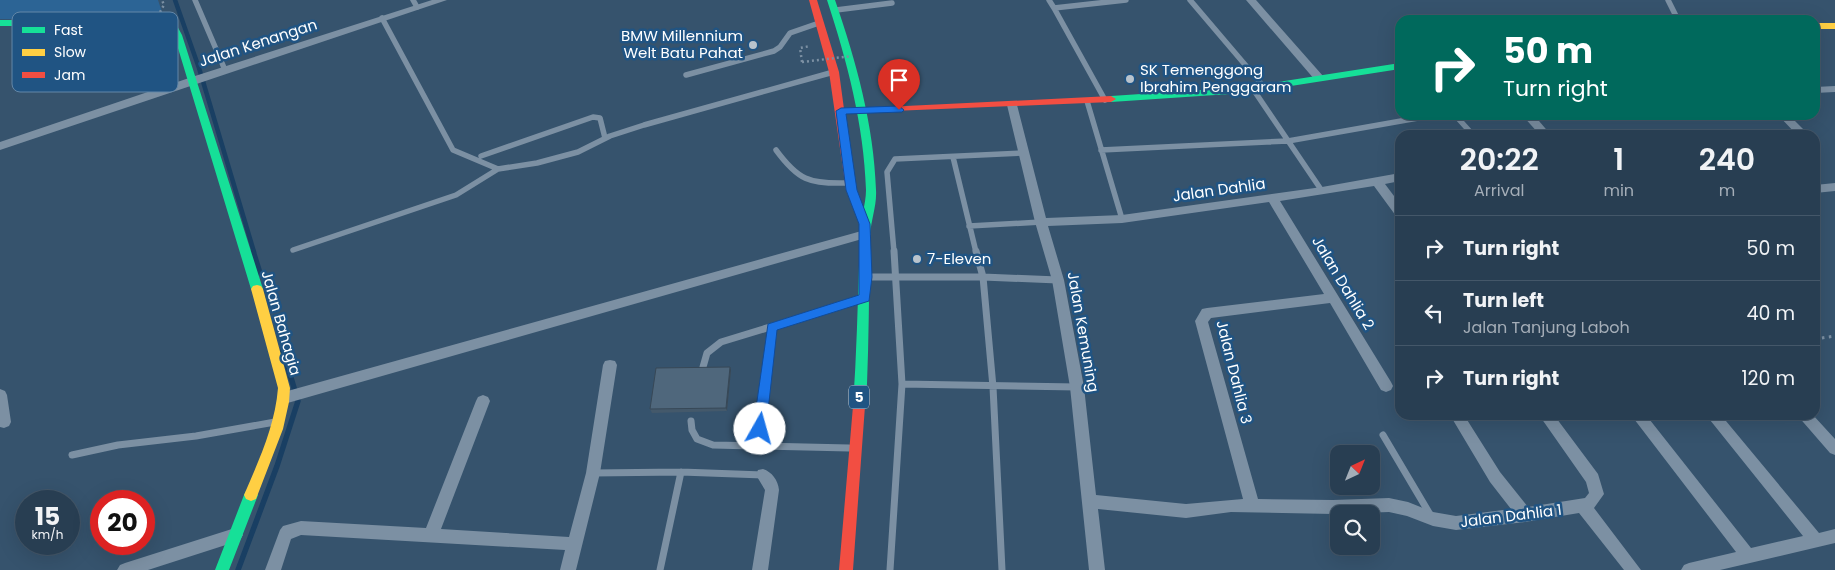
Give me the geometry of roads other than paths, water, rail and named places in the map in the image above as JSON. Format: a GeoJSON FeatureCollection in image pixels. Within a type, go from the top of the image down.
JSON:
{"type":"FeatureCollection","features":[{"type":"Feature","properties":{"kind":"main road","name":"5"},"geometry":{"type":"LineString","coordinates":[[814,0],[834,72],[850,183],[865,229]]}},
{"type":"Feature","properties":{"kind":"main road","name":"5"},"geometry":{"type":"LineString","coordinates":[[833,5],[861,111],[871,191],[865,229],[865,298],[846,570]]}},
{"type":"Feature","properties":{"kind":"main road"},"geometry":{"type":"LineString","coordinates":[[1820,26],[1835,26]]}},
{"type":"Feature","properties":{"kind":"main road","name":"Jalan Bahagia"},"geometry":{"type":"LineString","coordinates":[[178,35],[195,80],[268,326],[284,388],[289,396],[222,570]]}},
{"type":"Feature","properties":{"kind":"main road"},"geometry":{"type":"LineString","coordinates":[[841,111],[1087,102],[1258,88],[1395,67]]}},
{"type":"Feature","properties":{"kind":"street","name":"Jalan Kenangan"},"geometry":{"type":"LineString","coordinates":[[178,86],[382,18],[415,4],[442,0]]}},
{"type":"Feature","properties":{"kind":"street"},"geometry":{"type":"LineString","coordinates":[[1251,0],[1319,78]]}},
{"type":"Feature","properties":{"kind":"street"},"geometry":{"type":"LineString","coordinates":[[1820,90],[1835,89]]}},
{"type":"Feature","properties":{"kind":"street","name":"Jalan Kenangan"},"geometry":{"type":"LineString","coordinates":[[0,146],[160,92]]}},
{"type":"Feature","properties":{"kind":"street","name":"Jalan Kemuning"},"geometry":{"type":"LineString","coordinates":[[1012,105],[1041,222],[1058,280],[1077,387],[1096,570]]}},
{"type":"Feature","properties":{"kind":"street"},"geometry":{"type":"LineString","coordinates":[[1532,120],[1541,130]]}},
{"type":"Feature","properties":{"kind":"street"},"geometry":{"type":"LineString","coordinates":[[1788,120],[1799,130]]}},
{"type":"Feature","properties":{"kind":"street","name":"Jalan Dahlia"},"geometry":{"type":"LineString","coordinates":[[1041,222],[1122,219],[1322,191],[1395,178]]}},
{"type":"Feature","properties":{"kind":"street"},"geometry":{"type":"LineString","coordinates":[[1376,182],[1395,207]]}},
{"type":"Feature","properties":{"kind":"street"},"geometry":{"type":"LineString","coordinates":[[1820,188],[1835,187]]}},
{"type":"Feature","properties":{"kind":"street","name":"Jalan Dahlia 2"},"geometry":{"type":"LineString","coordinates":[[1272,197],[1386,386]]}},
{"type":"Feature","properties":{"kind":"street"},"geometry":{"type":"LineString","coordinates":[[289,396],[865,229]]}},
{"type":"Feature","properties":{"kind":"street","name":"Jalan Dahlia 3"},"geometry":{"type":"LineString","coordinates":[[1252,505],[1201,321],[1208,313],[1332,298]]}},
{"type":"Feature","properties":{"kind":"street"},"geometry":{"type":"LineString","coordinates":[[568,570],[593,473],[610,365]]}},
{"type":"Feature","properties":{"kind":"street"},"geometry":{"type":"LineString","coordinates":[[0,395],[4,422]]}},
{"type":"Feature","properties":{"kind":"street"},"geometry":{"type":"LineString","coordinates":[[431,535],[482,402]]}},
{"type":"Feature","properties":{"kind":"street"},"geometry":{"type":"LineString","coordinates":[[1460,420],[1495,476],[1525,515]]}},
{"type":"Feature","properties":{"kind":"street","name":"Jalan Dahlia 1"},"geometry":{"type":"LineString","coordinates":[[1089,501],[1186,511],[1231,505],[1333,507],[1389,505],[1408,509],[1433,519],[1456,523],[1525,515],[1590,503],[1596,494],[1592,479],[1550,420]]}},
{"type":"Feature","properties":{"kind":"street"},"geometry":{"type":"LineString","coordinates":[[1642,420],[1748,556]]}},
{"type":"Feature","properties":{"kind":"street"},"geometry":{"type":"LineString","coordinates":[[1717,420],[1815,540]]}},
{"type":"Feature","properties":{"kind":"street"},"geometry":{"type":"LineString","coordinates":[[1809,420],[1835,449]]}},
{"type":"Feature","properties":{"kind":"street"},"geometry":{"type":"LineString","coordinates":[[760,570],[772,490],[771,484],[764,475]]}},
{"type":"Feature","properties":{"kind":"street"},"geometry":{"type":"LineString","coordinates":[[1582,505],[1633,570]]}},
{"type":"Feature","properties":{"kind":"street"},"geometry":{"type":"LineString","coordinates":[[272,570],[282,540],[288,531],[296,528],[576,544]]}},
{"type":"Feature","properties":{"kind":"street"},"geometry":{"type":"LineString","coordinates":[[125,570],[235,535]]}},
{"type":"Feature","properties":{"kind":"street"},"geometry":{"type":"LineString","coordinates":[[1689,570],[1835,536]]}},
{"type":"Feature","properties":{"kind":"lane"},"geometry":{"type":"LineString","coordinates":[[195,0],[220,72]]}},
{"type":"Feature","properties":{"kind":"lane"},"geometry":{"type":"LineString","coordinates":[[1049,0],[1105,100]]}},
{"type":"Feature","properties":{"kind":"lane"},"geometry":{"type":"LineString","coordinates":[[1054,8],[1126,0]]}},
{"type":"Feature","properties":{"kind":"lane"},"geometry":{"type":"LineString","coordinates":[[1190,0],[1258,88],[1288,141],[1322,191]]}},
{"type":"Feature","properties":{"kind":"lane"},"geometry":{"type":"LineString","coordinates":[[1668,0],[1676,15]]}},
{"type":"Feature","properties":{"kind":"lane"},"geometry":{"type":"LineString","coordinates":[[833,5],[892,3]]}},
{"type":"Feature","properties":{"kind":"lane"},"geometry":{"type":"LineString","coordinates":[[382,18],[453,150],[498,169]]}},
{"type":"Feature","properties":{"kind":"lane"},"geometry":{"type":"LineString","coordinates":[[686,75],[774,50],[780,47],[790,33],[820,23]]}},
{"type":"Feature","properties":{"kind":"lane"},"geometry":{"type":"LineString","coordinates":[[293,250],[456,195],[498,169],[538,163],[578,152],[605,138],[644,125],[834,72]]}},
{"type":"Feature","properties":{"kind":"lane"},"geometry":{"type":"LineString","coordinates":[[1087,102],[1122,219]]}},
{"type":"Feature","properties":{"kind":"lane"},"geometry":{"type":"LineString","coordinates":[[481,156],[593,117],[600,118],[605,138]]}},
{"type":"Feature","properties":{"kind":"lane"},"geometry":{"type":"LineString","coordinates":[[1101,150],[1288,141],[1407,120]]}},
{"type":"Feature","properties":{"kind":"lane"},"geometry":{"type":"LineString","coordinates":[[1460,120],[1468,130]]}},
{"type":"Feature","properties":{"kind":"lane"},"geometry":{"type":"LineString","coordinates":[[776,150],[792,172],[807,182],[819,184],[850,183]]}},
{"type":"Feature","properties":{"kind":"lane"},"geometry":{"type":"LineString","coordinates":[[890,570],[902,384],[887,172],[895,159],[1023,153]]}},
{"type":"Feature","properties":{"kind":"lane"},"geometry":{"type":"LineString","coordinates":[[953,156],[983,277],[994,387],[1002,570]]}},
{"type":"Feature","properties":{"kind":"lane"},"geometry":{"type":"LineString","coordinates":[[969,226],[1041,222]]}},
{"type":"Feature","properties":{"kind":"lane"},"geometry":{"type":"LineString","coordinates":[[866,277],[983,277],[1058,280]]}},
{"type":"Feature","properties":{"kind":"lane"},"geometry":{"type":"LineString","coordinates":[[703,367],[707,353],[721,342],[865,298]]}},
{"type":"Feature","properties":{"kind":"lane"},"geometry":{"type":"LineString","coordinates":[[757,446],[772,327]]}},
{"type":"Feature","properties":{"kind":"lane"},"geometry":{"type":"LineString","coordinates":[[902,384],[1077,387]]}},
{"type":"Feature","properties":{"kind":"lane"},"geometry":{"type":"LineString","coordinates":[[72,455],[118,445],[196,436],[278,421]]}},
{"type":"Feature","properties":{"kind":"lane"},"geometry":{"type":"LineString","coordinates":[[691,422],[692,430],[697,439],[713,445],[856,448]]}},
{"type":"Feature","properties":{"kind":"lane"},"geometry":{"type":"LineString","coordinates":[[1383,436],[1433,519]]}},
{"type":"Feature","properties":{"kind":"lane"},"geometry":{"type":"LineString","coordinates":[[593,473],[681,472],[764,475]]}},
{"type":"Feature","properties":{"kind":"lane"},"geometry":{"type":"LineString","coordinates":[[660,570],[681,472]]}},
{"type":"Feature","properties":{"kind":"waterway"},"geometry":{"type":"LineString","coordinates":[[175,0],[199,68],[254,252]]}},
{"type":"Feature","properties":{"kind":"waterway"},"geometry":{"type":"LineString","coordinates":[[253,251],[260,273]]}},
{"type":"Feature","properties":{"kind":"waterway"},"geometry":{"type":"LineString","coordinates":[[238,570],[277,466],[298,401],[283,351]]}},
{"type":"Feature","properties":{"kind":"place","name":"BMW Millennium Welt Batu Pahat"},"geometry":{"type":"Point","coordinates":[753,45]}},
{"type":"Feature","properties":{"kind":"place","name":"SK Temenggong Ibrahim Penggaram"},"geometry":{"type":"Point","coordinates":[1130,79]}},
{"type":"Feature","properties":{"kind":"place","name":"7-Eleven"},"geometry":{"type":"Point","coordinates":[917,259]}}]}
